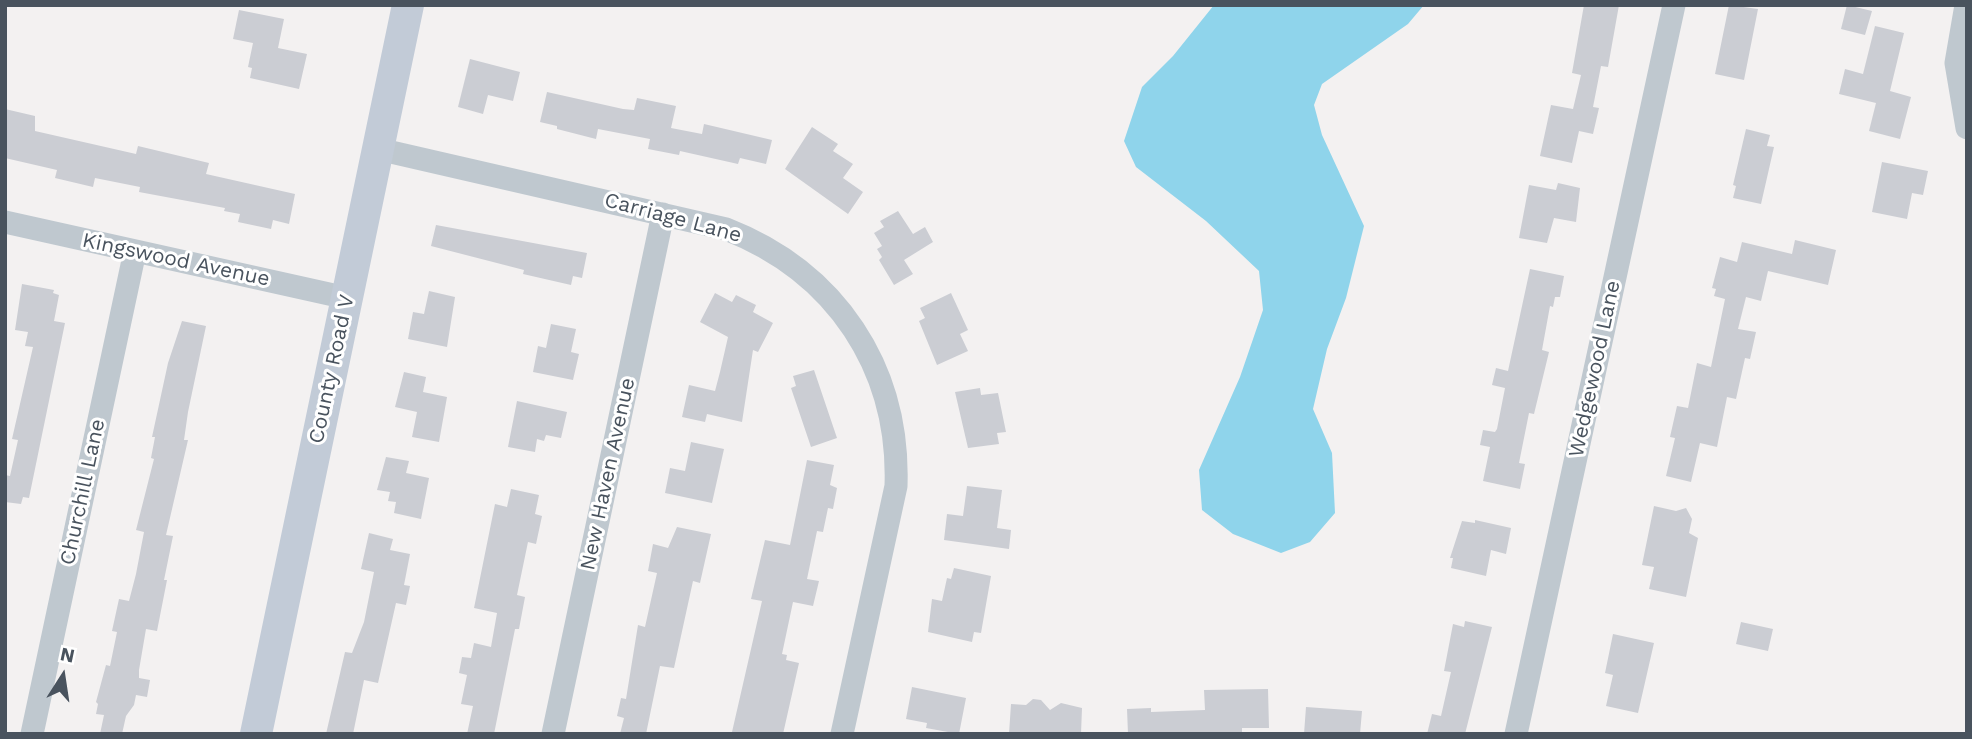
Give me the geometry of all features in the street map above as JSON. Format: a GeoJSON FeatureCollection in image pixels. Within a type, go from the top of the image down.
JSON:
{"type":"FeatureCollection","features":[{"type":"Feature","properties":{"kind":"main road","name":"County Road V"},"geometry":{"type":"LineString","coordinates":[[256,734],[408,5]]}},
{"type":"Feature","properties":{"kind":"street","name":"Wedgewood Lane"},"geometry":{"type":"LineString","coordinates":[[1517,734],[1674,5]]}},
{"type":"Feature","properties":{"kind":"street"},"geometry":{"type":"LineString","coordinates":[[1966,5],[1956,63],[1967,128]]}},
{"type":"Feature","properties":{"kind":"street","name":"Carriage Lane"},"geometry":{"type":"LineString","coordinates":[[378,149],[726,229],[757,241],[791,261],[844,316],[872,361],[885,394],[895,436],[896,486],[842,734]]}},
{"type":"Feature","properties":{"kind":"street","name":"New Haven Avenue"},"geometry":{"type":"LineString","coordinates":[[553,734],[663,214]]}},
{"type":"Feature","properties":{"kind":"street","name":"Kingswood Avenue"},"geometry":{"type":"LineString","coordinates":[[5,222],[347,298]]}},
{"type":"Feature","properties":{"kind":"street","name":"Churchill Lane"},"geometry":{"type":"LineString","coordinates":[[32,734],[135,251]]}},
{"type":"Feature","properties":{"kind":"water"},"geometry":{"type":"Polygon","coordinates":[[[1214,5],[1424,5],[1408,24],[1322,84],[1314,105],[1322,135],[1364,226],[1346,298],[1327,349],[1313,409],[1332,453],[1335,513],[1310,542],[1281,553],[1233,534],[1202,510],[1199,470],[1240,377],[1263,310],[1259,271],[1206,221],[1136,167],[1124,141],[1142,87],[1173,56],[1214,5]]]}},
{"type":"Feature","properties":{"kind":"building"},"geometry":{"type":"Polygon","coordinates":[[[1584,5],[1619,5],[1608,67],[1601,66],[1593,107],[1599,108],[1593,134],[1579,131],[1572,163],[1540,156],[1551,105],[1573,109],[1581,75],[1572,73],[1584,5]]]}},
{"type":"Feature","properties":{"kind":"building"},"geometry":{"type":"Polygon","coordinates":[[[1729,5],[1758,9],[1744,80],[1715,74],[1729,5]]]}},
{"type":"Feature","properties":{"kind":"building"},"geometry":{"type":"Polygon","coordinates":[[[1847,5],[1872,11],[1865,35],[1841,29],[1847,5]]]}},
{"type":"Feature","properties":{"kind":"building"},"geometry":{"type":"Polygon","coordinates":[[[239,10],[284,19],[278,48],[307,54],[299,89],[250,78],[252,68],[248,67],[253,43],[233,39],[239,10]]]}},
{"type":"Feature","properties":{"kind":"building"},"geometry":{"type":"Polygon","coordinates":[[[1875,26],[1904,33],[1890,91],[1911,97],[1900,139],[1869,131],[1876,103],[1839,94],[1845,69],[1863,74],[1875,26]]]}},
{"type":"Feature","properties":{"kind":"building"},"geometry":{"type":"Polygon","coordinates":[[[470,59],[520,72],[513,101],[488,95],[483,114],[458,107],[470,59]]]}},
{"type":"Feature","properties":{"kind":"building"},"geometry":{"type":"Polygon","coordinates":[[[547,92],[623,109],[634,110],[637,98],[676,106],[671,128],[702,134],[704,124],[772,140],[766,164],[740,158],[738,164],[680,151],[679,155],[648,149],[650,139],[598,129],[596,139],[557,129],[557,126],[540,122],[547,92]]]}},
{"type":"Feature","properties":{"kind":"building"},"geometry":{"type":"Polygon","coordinates":[[[5,109],[35,116],[35,131],[136,154],[138,146],[209,163],[206,174],[295,194],[289,224],[273,220],[271,229],[238,222],[240,214],[224,211],[225,208],[139,192],[140,187],[95,178],[93,187],[55,178],[57,170],[5,158],[5,109]]]}},
{"type":"Feature","properties":{"kind":"building"},"geometry":{"type":"Polygon","coordinates":[[[812,127],[838,144],[833,151],[853,164],[843,178],[863,192],[848,214],[785,169],[812,127]]]}},
{"type":"Feature","properties":{"kind":"building"},"geometry":{"type":"Polygon","coordinates":[[[1746,129],[1770,135],[1767,146],[1774,147],[1761,204],[1733,198],[1736,186],[1733,185],[1746,129]]]}},
{"type":"Feature","properties":{"kind":"building"},"geometry":{"type":"Polygon","coordinates":[[[1882,162],[1928,171],[1923,195],[1912,193],[1907,219],[1872,212],[1882,162]]]}},
{"type":"Feature","properties":{"kind":"building"},"geometry":{"type":"Polygon","coordinates":[[[1558,183],[1580,188],[1576,222],[1554,218],[1547,243],[1519,238],[1529,185],[1556,190],[1558,183]]]}},
{"type":"Feature","properties":{"kind":"building"},"geometry":{"type":"Polygon","coordinates":[[[898,211],[913,234],[925,227],[933,242],[904,260],[913,274],[894,285],[879,260],[882,257],[877,249],[882,246],[874,233],[884,227],[880,221],[898,211]]]}},
{"type":"Feature","properties":{"kind":"building"},"geometry":{"type":"Polygon","coordinates":[[[436,225],[587,253],[582,278],[573,276],[571,285],[523,274],[524,270],[431,246],[436,225]]]}},
{"type":"Feature","properties":{"kind":"building"},"geometry":{"type":"Polygon","coordinates":[[[1795,240],[1836,250],[1828,285],[1768,271],[1761,301],[1746,297],[1738,329],[1756,332],[1750,359],[1745,358],[1736,399],[1727,397],[1717,447],[1700,443],[1691,482],[1666,476],[1675,438],[1670,437],[1677,406],[1688,408],[1697,363],[1711,367],[1725,299],[1714,296],[1716,289],[1712,288],[1720,257],[1737,262],[1742,242],[1792,254],[1795,240]]]}},
{"type":"Feature","properties":{"kind":"building"},"geometry":{"type":"Polygon","coordinates":[[[1530,269],[1564,276],[1560,297],[1555,297],[1553,307],[1550,306],[1542,350],[1549,352],[1534,414],[1529,413],[1519,463],[1525,464],[1520,489],[1483,481],[1490,447],[1480,445],[1483,430],[1495,432],[1497,429],[1505,388],[1492,385],[1496,368],[1508,371],[1530,269]]]}},
{"type":"Feature","properties":{"kind":"building"},"geometry":{"type":"Polygon","coordinates":[[[22,284],[54,290],[53,293],[59,295],[54,321],[65,323],[29,498],[23,497],[21,504],[5,502],[5,475],[10,476],[18,440],[12,439],[33,347],[25,346],[28,332],[15,330],[22,284]]]}},
{"type":"Feature","properties":{"kind":"building"},"geometry":{"type":"Polygon","coordinates":[[[429,291],[455,297],[447,347],[408,339],[413,312],[424,314],[429,291]]]}},
{"type":"Feature","properties":{"kind":"building"},"geometry":{"type":"Polygon","coordinates":[[[715,293],[732,302],[736,295],[756,305],[753,312],[773,323],[758,352],[753,350],[742,422],[707,414],[705,422],[682,417],[689,385],[715,391],[728,337],[700,322],[715,293]]]}},
{"type":"Feature","properties":{"kind":"building"},"geometry":{"type":"Polygon","coordinates":[[[951,293],[968,330],[960,334],[968,351],[937,365],[919,321],[925,318],[920,308],[951,293]]]}},
{"type":"Feature","properties":{"kind":"building"},"geometry":{"type":"Polygon","coordinates":[[[182,321],[206,326],[188,412],[184,440],[188,440],[166,535],[173,536],[164,580],[167,580],[157,631],[146,629],[139,670],[139,678],[150,680],[147,697],[136,695],[134,705],[126,716],[122,734],[100,734],[104,715],[96,714],[96,702],[106,665],[110,666],[117,632],[112,631],[119,599],[129,601],[136,574],[144,532],[136,530],[154,459],[151,458],[155,437],[152,437],[168,363],[182,321]]]}},
{"type":"Feature","properties":{"kind":"building"},"geometry":{"type":"Polygon","coordinates":[[[551,324],[576,329],[571,352],[579,354],[573,380],[533,372],[538,346],[546,348],[551,324]]]}},
{"type":"Feature","properties":{"kind":"building"},"geometry":{"type":"Polygon","coordinates":[[[814,370],[837,438],[811,447],[791,388],[796,386],[793,376],[814,370]]]}},
{"type":"Feature","properties":{"kind":"building"},"geometry":{"type":"Polygon","coordinates":[[[404,372],[426,377],[423,392],[447,397],[439,442],[412,437],[417,412],[395,407],[404,372]]]}},
{"type":"Feature","properties":{"kind":"building"},"geometry":{"type":"Polygon","coordinates":[[[980,388],[981,395],[998,393],[1006,432],[997,433],[999,444],[968,448],[955,392],[980,388]]]}},
{"type":"Feature","properties":{"kind":"building"},"geometry":{"type":"Polygon","coordinates":[[[517,401],[567,412],[561,438],[546,435],[544,441],[537,439],[535,452],[508,447],[517,401]]]}},
{"type":"Feature","properties":{"kind":"building"},"geometry":{"type":"Polygon","coordinates":[[[691,442],[724,449],[712,503],[665,493],[670,468],[685,471],[691,442]]]}},
{"type":"Feature","properties":{"kind":"building"},"geometry":{"type":"Polygon","coordinates":[[[386,457],[409,461],[406,473],[429,478],[421,519],[394,513],[396,502],[388,501],[390,492],[377,490],[386,457]]]}},
{"type":"Feature","properties":{"kind":"building"},"geometry":{"type":"Polygon","coordinates":[[[807,460],[834,465],[830,485],[837,488],[833,509],[828,508],[823,532],[817,531],[807,579],[819,581],[813,606],[793,602],[782,654],[787,655],[786,660],[799,663],[783,734],[732,732],[762,601],[751,599],[765,540],[790,545],[807,460]]]}},
{"type":"Feature","properties":{"kind":"building"},"geometry":{"type":"Polygon","coordinates":[[[967,486],[1002,490],[997,528],[1011,530],[1009,549],[944,540],[947,514],[963,516],[967,486]]]}},
{"type":"Feature","properties":{"kind":"building"},"geometry":{"type":"Polygon","coordinates":[[[511,489],[539,495],[535,514],[542,516],[536,544],[528,542],[517,595],[525,597],[519,629],[515,629],[494,734],[467,734],[473,706],[461,704],[467,675],[459,673],[462,657],[471,658],[474,643],[491,647],[497,613],[474,608],[495,504],[507,507],[511,489]]]}},
{"type":"Feature","properties":{"kind":"building"},"geometry":{"type":"Polygon","coordinates":[[[1654,506],[1676,511],[1686,508],[1692,519],[1689,533],[1698,538],[1686,597],[1649,589],[1654,567],[1642,565],[1654,506]]]}},
{"type":"Feature","properties":{"kind":"building"},"geometry":{"type":"Polygon","coordinates":[[[1475,520],[1511,528],[1506,554],[1491,550],[1486,576],[1451,568],[1453,558],[1450,558],[1462,521],[1475,523],[1475,520]]]}},
{"type":"Feature","properties":{"kind":"building"},"geometry":{"type":"Polygon","coordinates":[[[677,527],[711,534],[700,583],[693,581],[674,668],[660,666],[646,734],[620,734],[624,718],[617,716],[621,698],[626,699],[638,625],[645,627],[657,573],[648,571],[653,544],[668,548],[677,527]]]}},
{"type":"Feature","properties":{"kind":"building"},"geometry":{"type":"Polygon","coordinates":[[[369,533],[393,539],[390,550],[410,554],[404,585],[410,586],[406,605],[396,603],[378,683],[364,680],[353,734],[326,734],[345,652],[352,653],[364,622],[374,572],[361,569],[369,533]]]}},
{"type":"Feature","properties":{"kind":"building"},"geometry":{"type":"Polygon","coordinates":[[[954,568],[991,576],[981,633],[974,632],[972,642],[928,632],[932,599],[942,601],[947,578],[951,579],[954,568]]]}},
{"type":"Feature","properties":{"kind":"building"},"geometry":{"type":"Polygon","coordinates":[[[1465,621],[1492,627],[1465,734],[1427,734],[1432,714],[1441,716],[1451,672],[1444,671],[1453,624],[1464,627],[1465,621]]]}},
{"type":"Feature","properties":{"kind":"building"},"geometry":{"type":"Polygon","coordinates":[[[1741,622],[1773,629],[1768,651],[1736,644],[1741,622]]]}},
{"type":"Feature","properties":{"kind":"building"},"geometry":{"type":"Polygon","coordinates":[[[1613,634],[1654,643],[1638,713],[1606,706],[1613,675],[1605,673],[1613,634]]]}},
{"type":"Feature","properties":{"kind":"building"},"geometry":{"type":"Polygon","coordinates":[[[912,687],[966,698],[959,734],[926,728],[927,723],[906,719],[912,687]]]}},
{"type":"Feature","properties":{"kind":"building"},"geometry":{"type":"Polygon","coordinates":[[[1268,689],[1269,728],[1242,728],[1242,734],[1128,734],[1127,709],[1151,708],[1151,712],[1205,710],[1204,690],[1268,689]]]}},
{"type":"Feature","properties":{"kind":"building"},"geometry":{"type":"Polygon","coordinates":[[[1033,699],[1041,700],[1050,710],[1061,703],[1082,708],[1081,734],[1009,734],[1011,704],[1026,705],[1033,699]]]}},
{"type":"Feature","properties":{"kind":"building"},"geometry":{"type":"Polygon","coordinates":[[[1306,707],[1362,711],[1360,734],[1304,734],[1306,707]]]}}]}
